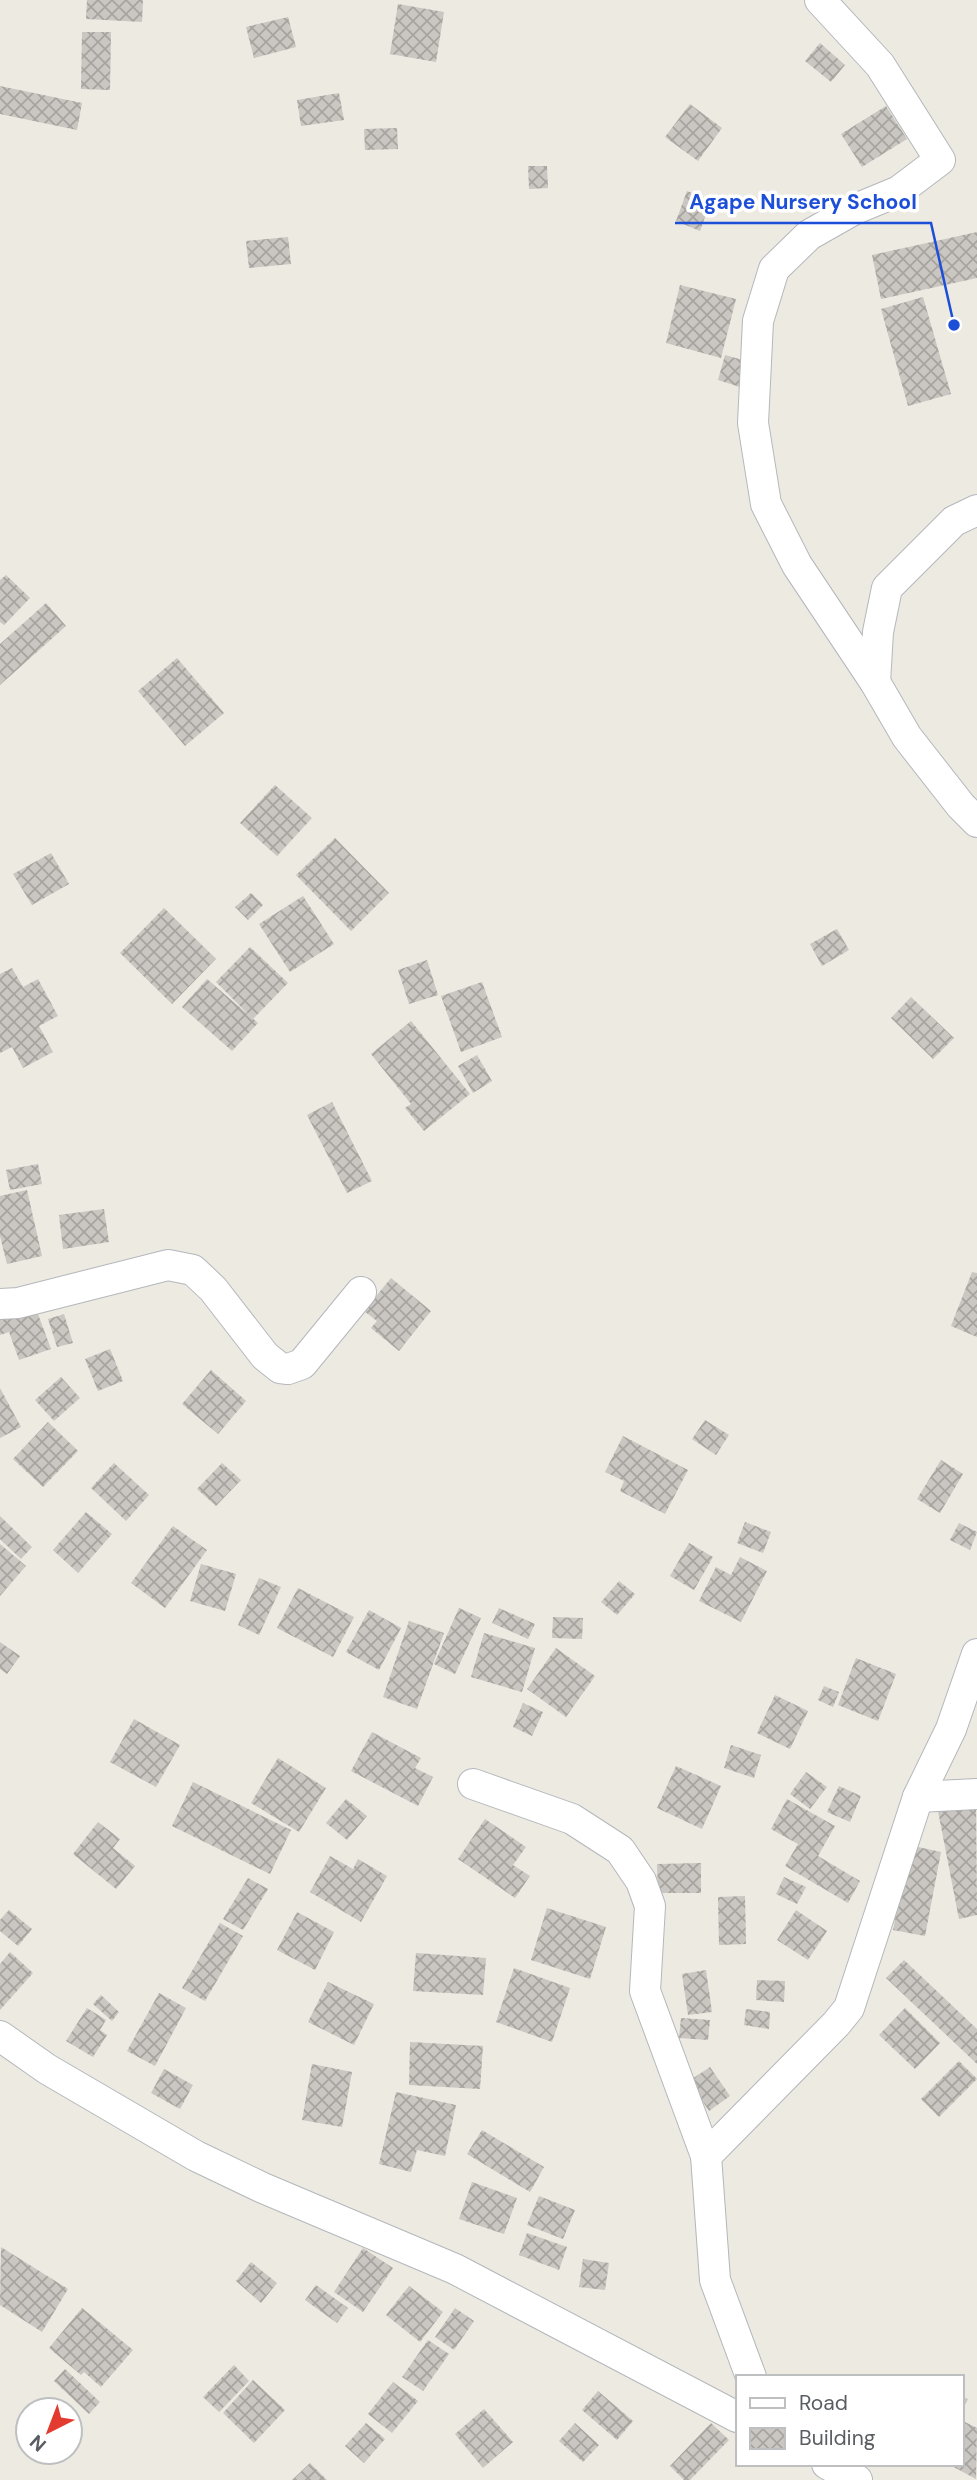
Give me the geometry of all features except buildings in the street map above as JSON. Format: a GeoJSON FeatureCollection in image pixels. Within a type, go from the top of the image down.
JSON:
{"type":"FeatureCollection","features":[{"type":"Feature","properties":{"kind":"street"},"geometry":{"type":"LineString","coordinates":[[820,0],[880,65],[940,160],[899,191],[853,211],[809,235],[774,270],[758,321],[753,423],[766,504],[797,565],[875,682],[907,737],[961,806],[977,822]]}},
{"type":"Feature","properties":{"kind":"street"},"geometry":{"type":"LineString","coordinates":[[875,682],[878,632],[887,588],[954,521],[977,510]]}},
{"type":"Feature","properties":{"kind":"street"},"geometry":{"type":"LineString","coordinates":[[0,1304],[18,1303],[168,1265],[193,1269],[213,1289],[265,1356],[280,1368],[288,1369],[302,1364],[361,1292]]}},
{"type":"Feature","properties":{"kind":"street"},"geometry":{"type":"LineString","coordinates":[[706,2156],[849,2008],[918,1797],[951,1729],[977,1654]]}},
{"type":"Feature","properties":{"kind":"street"},"geometry":{"type":"LineString","coordinates":[[473,1784],[572,1818],[620,1850],[641,1881],[650,1906],[645,1992],[706,2156],[715,2280],[750,2375]]}},
{"type":"Feature","properties":{"kind":"street"},"geometry":{"type":"LineString","coordinates":[[918,1797],[977,1794]]}},
{"type":"Feature","properties":{"kind":"street"},"geometry":{"type":"LineString","coordinates":[[0,2036],[47,2069],[196,2156],[263,2188],[455,2269],[736,2416]]}},
{"type":"Feature","properties":{"kind":"street"},"geometry":{"type":"LineString","coordinates":[[831,2466],[857,2480]]}},
{"type":"Feature","properties":{"kind":"place","name":"Agape Nursery School"},"geometry":{"type":"Point","coordinates":[954,325]}}]}
